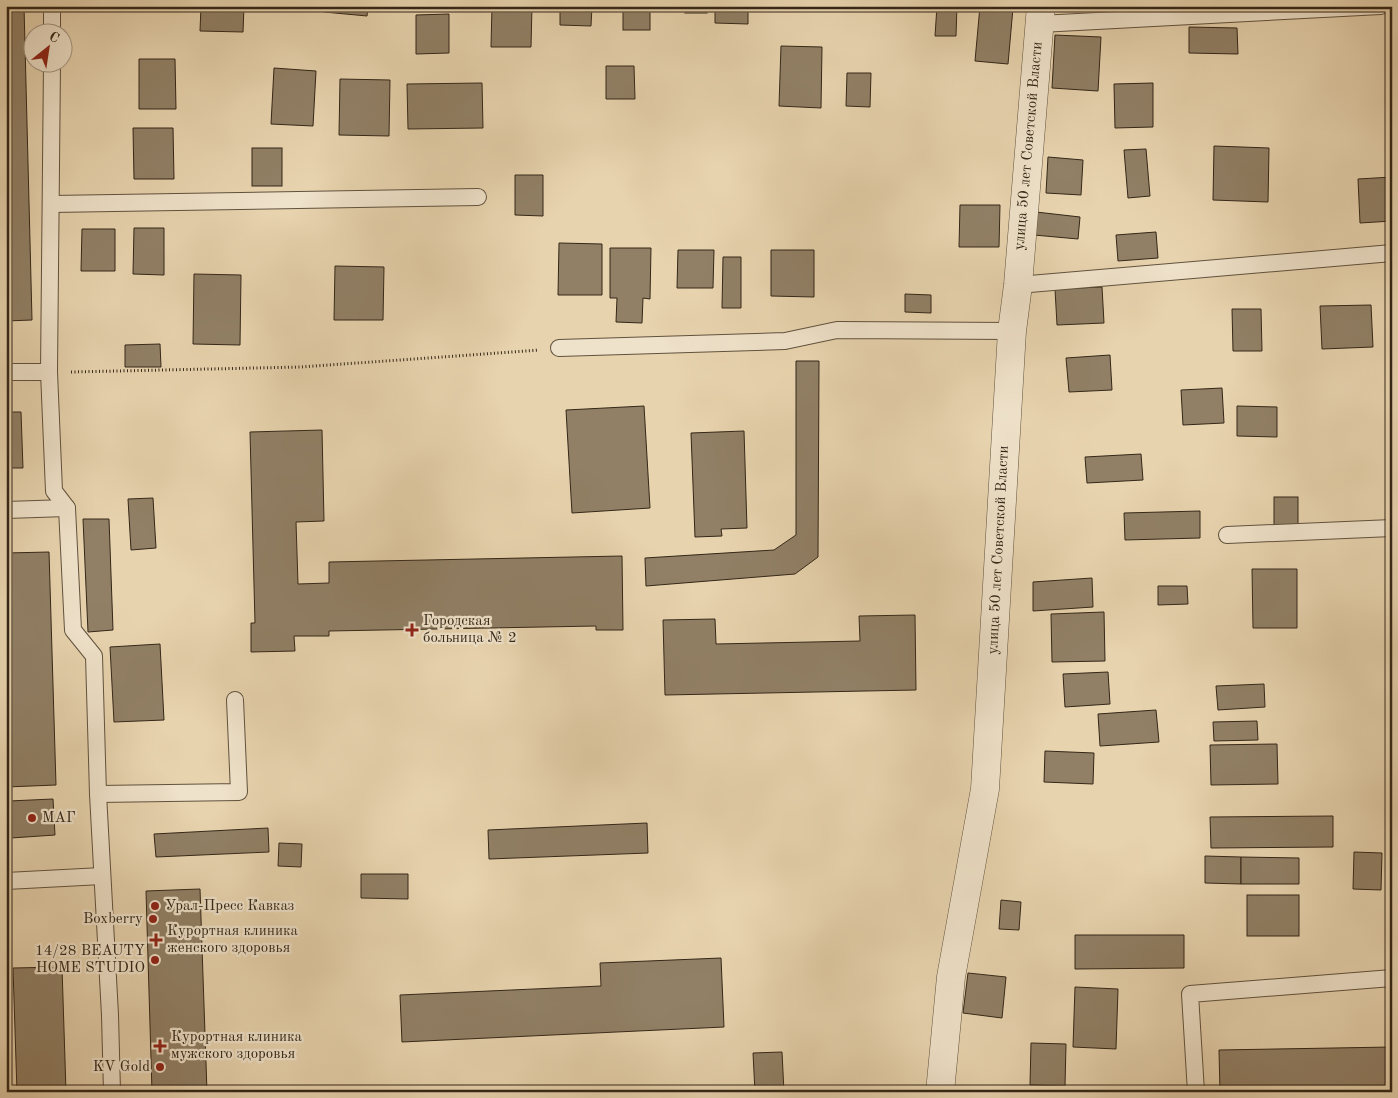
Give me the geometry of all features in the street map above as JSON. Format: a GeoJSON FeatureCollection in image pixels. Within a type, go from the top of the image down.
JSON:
{"type":"FeatureCollection","features":[{"type":"Feature","properties":{"kind":"street","name":"улица 50 лет Советской Власти"},"geometry":{"type":"LineString","coordinates":[[940,1092],[951,977],[985,789],[1012,331],[1018,285],[1040,15]]}},
{"type":"Feature","properties":{"kind":"lane"},"geometry":{"type":"LineString","coordinates":[[52,6],[52,22]]}},
{"type":"Feature","properties":{"kind":"lane"},"geometry":{"type":"LineString","coordinates":[[1040,15],[1381,6]]}},
{"type":"Feature","properties":{"kind":"lane"},"geometry":{"type":"LineString","coordinates":[[52,72],[49,372],[54,491],[67,508],[73,630],[94,656],[98,794],[110,1015],[112,1092]]}},
{"type":"Feature","properties":{"kind":"lane"},"geometry":{"type":"LineString","coordinates":[[50,204],[478,198]]}},
{"type":"Feature","properties":{"kind":"lane"},"geometry":{"type":"LineString","coordinates":[[1018,285],[1392,253]]}},
{"type":"Feature","properties":{"kind":"lane"},"geometry":{"type":"LineString","coordinates":[[559,348],[785,341],[837,330],[1012,331]]}},
{"type":"Feature","properties":{"kind":"lane"},"geometry":{"type":"LineString","coordinates":[[6,372],[49,372]]}},
{"type":"Feature","properties":{"kind":"lane"},"geometry":{"type":"LineString","coordinates":[[6,510],[67,508]]}},
{"type":"Feature","properties":{"kind":"lane"},"geometry":{"type":"LineString","coordinates":[[1227,535],[1392,528]]}},
{"type":"Feature","properties":{"kind":"lane"},"geometry":{"type":"LineString","coordinates":[[98,794],[239,792],[235,700]]}},
{"type":"Feature","properties":{"kind":"lane"},"geometry":{"type":"LineString","coordinates":[[6,881],[102,876]]}},
{"type":"Feature","properties":{"kind":"lane"},"geometry":{"type":"LineString","coordinates":[[1196,1092],[1190,994],[1392,978]]}},
{"type":"Feature","properties":{"kind":"path"},"geometry":{"type":"LineString","coordinates":[[49,372],[301,367],[559,348]]}},
{"type":"Feature","properties":{"kind":"building"},"geometry":{"type":"Polygon","coordinates":[[[6,6],[24,6],[24,22],[22,22],[22,72],[26,72],[32,320],[6,321],[6,6]]]}},
{"type":"Feature","properties":{"kind":"building"},"geometry":{"type":"Polygon","coordinates":[[[201,6],[244,6],[243,32],[200,31],[201,6]]]}},
{"type":"Feature","properties":{"kind":"building"},"geometry":{"type":"Polygon","coordinates":[[[325,6],[368,6],[367,16],[324,12],[325,6]]]}},
{"type":"Feature","properties":{"kind":"building"},"geometry":{"type":"Polygon","coordinates":[[[492,6],[532,6],[531,47],[491,47],[492,6]]]}},
{"type":"Feature","properties":{"kind":"building"},"geometry":{"type":"Polygon","coordinates":[[[560,6],[592,6],[591,26],[560,25],[560,6]]]}},
{"type":"Feature","properties":{"kind":"building"},"geometry":{"type":"Polygon","coordinates":[[[623,6],[650,6],[650,30],[623,30],[623,6]]]}},
{"type":"Feature","properties":{"kind":"building"},"geometry":{"type":"Polygon","coordinates":[[[685,6],[707,6],[707,13],[685,13],[685,6]]]}},
{"type":"Feature","properties":{"kind":"building"},"geometry":{"type":"Polygon","coordinates":[[[715,6],[748,6],[748,24],[715,23],[715,6]]]}},
{"type":"Feature","properties":{"kind":"building"},"geometry":{"type":"Polygon","coordinates":[[[937,6],[957,6],[956,36],[935,36],[937,6]]]}},
{"type":"Feature","properties":{"kind":"building"},"geometry":{"type":"Polygon","coordinates":[[[980,6],[1013,8],[1008,64],[975,61],[980,6]]]}},
{"type":"Feature","properties":{"kind":"building"},"geometry":{"type":"Polygon","coordinates":[[[449,14],[449,53],[416,54],[416,15],[449,14]]]}},
{"type":"Feature","properties":{"kind":"building"},"geometry":{"type":"Polygon","coordinates":[[[1189,27],[1237,28],[1238,54],[1189,53],[1189,27]]]}},
{"type":"Feature","properties":{"kind":"building"},"geometry":{"type":"Polygon","coordinates":[[[1055,35],[1101,37],[1098,91],[1052,88],[1055,35]]]}},
{"type":"Feature","properties":{"kind":"building"},"geometry":{"type":"Polygon","coordinates":[[[781,46],[822,47],[821,108],[779,106],[781,46]]]}},
{"type":"Feature","properties":{"kind":"building"},"geometry":{"type":"Polygon","coordinates":[[[139,59],[175,59],[176,109],[139,109],[139,59]]]}},
{"type":"Feature","properties":{"kind":"building"},"geometry":{"type":"Polygon","coordinates":[[[606,66],[634,66],[635,99],[606,99],[606,66]]]}},
{"type":"Feature","properties":{"kind":"building"},"geometry":{"type":"Polygon","coordinates":[[[274,68],[316,71],[313,126],[271,124],[274,68]]]}},
{"type":"Feature","properties":{"kind":"building"},"geometry":{"type":"Polygon","coordinates":[[[847,73],[871,73],[870,107],[846,106],[847,73]]]}},
{"type":"Feature","properties":{"kind":"building"},"geometry":{"type":"Polygon","coordinates":[[[340,79],[390,80],[389,136],[339,135],[340,79]]]}},
{"type":"Feature","properties":{"kind":"building"},"geometry":{"type":"Polygon","coordinates":[[[482,83],[483,128],[408,129],[407,84],[482,83]]]}},
{"type":"Feature","properties":{"kind":"building"},"geometry":{"type":"Polygon","coordinates":[[[1153,83],[1153,127],[1115,128],[1114,84],[1153,83]]]}},
{"type":"Feature","properties":{"kind":"building"},"geometry":{"type":"Polygon","coordinates":[[[133,128],[173,128],[174,179],[134,179],[133,128]]]}},
{"type":"Feature","properties":{"kind":"building"},"geometry":{"type":"Polygon","coordinates":[[[1214,146],[1269,148],[1268,202],[1213,200],[1214,146]]]}},
{"type":"Feature","properties":{"kind":"building"},"geometry":{"type":"Polygon","coordinates":[[[252,148],[282,148],[282,186],[252,186],[252,148]]]}},
{"type":"Feature","properties":{"kind":"building"},"geometry":{"type":"Polygon","coordinates":[[[1146,149],[1150,196],[1128,198],[1124,150],[1146,149]]]}},
{"type":"Feature","properties":{"kind":"building"},"geometry":{"type":"Polygon","coordinates":[[[1048,157],[1083,160],[1081,195],[1046,193],[1048,157]]]}},
{"type":"Feature","properties":{"kind":"building"},"geometry":{"type":"Polygon","coordinates":[[[515,175],[543,175],[543,216],[515,215],[515,175]]]}},
{"type":"Feature","properties":{"kind":"building"},"geometry":{"type":"Polygon","coordinates":[[[1392,177],[1392,221],[1360,223],[1358,179],[1392,177]]]}},
{"type":"Feature","properties":{"kind":"building"},"geometry":{"type":"Polygon","coordinates":[[[960,205],[1000,205],[999,247],[959,247],[960,205]]]}},
{"type":"Feature","properties":{"kind":"building"},"geometry":{"type":"Polygon","coordinates":[[[1036,212],[1080,217],[1078,239],[1034,235],[1036,212]]]}},
{"type":"Feature","properties":{"kind":"building"},"geometry":{"type":"Polygon","coordinates":[[[134,228],[164,228],[164,275],[133,274],[134,228]]]}},
{"type":"Feature","properties":{"kind":"building"},"geometry":{"type":"Polygon","coordinates":[[[82,229],[115,229],[115,271],[81,271],[82,229]]]}},
{"type":"Feature","properties":{"kind":"building"},"geometry":{"type":"Polygon","coordinates":[[[1156,232],[1158,258],[1118,261],[1116,235],[1156,232]]]}},
{"type":"Feature","properties":{"kind":"building"},"geometry":{"type":"Polygon","coordinates":[[[559,243],[602,244],[602,295],[558,295],[559,243]]]}},
{"type":"Feature","properties":{"kind":"building"},"geometry":{"type":"Polygon","coordinates":[[[610,248],[651,248],[650,299],[643,298],[642,323],[616,322],[617,298],[610,298],[610,248]]]}},
{"type":"Feature","properties":{"kind":"building"},"geometry":{"type":"Polygon","coordinates":[[[678,250],[714,250],[713,288],[677,288],[678,250]]]}},
{"type":"Feature","properties":{"kind":"building"},"geometry":{"type":"Polygon","coordinates":[[[771,250],[814,250],[814,297],[771,296],[771,250]]]}},
{"type":"Feature","properties":{"kind":"building"},"geometry":{"type":"Polygon","coordinates":[[[723,257],[741,257],[741,308],[722,308],[723,257]]]}},
{"type":"Feature","properties":{"kind":"building"},"geometry":{"type":"Polygon","coordinates":[[[335,266],[384,267],[383,320],[334,320],[335,266]]]}},
{"type":"Feature","properties":{"kind":"building"},"geometry":{"type":"Polygon","coordinates":[[[194,274],[241,275],[240,345],[193,344],[194,274]]]}},
{"type":"Feature","properties":{"kind":"building"},"geometry":{"type":"Polygon","coordinates":[[[1102,287],[1104,323],[1057,325],[1055,289],[1102,287]]]}},
{"type":"Feature","properties":{"kind":"building"},"geometry":{"type":"Polygon","coordinates":[[[905,294],[931,295],[931,313],[905,312],[905,294]]]}},
{"type":"Feature","properties":{"kind":"building"},"geometry":{"type":"Polygon","coordinates":[[[1371,305],[1373,347],[1322,349],[1320,306],[1371,305]]]}},
{"type":"Feature","properties":{"kind":"building"},"geometry":{"type":"Polygon","coordinates":[[[1232,309],[1261,309],[1262,351],[1233,351],[1232,309]]]}},
{"type":"Feature","properties":{"kind":"building"},"geometry":{"type":"Polygon","coordinates":[[[160,344],[161,367],[125,367],[125,345],[160,344]]]}},
{"type":"Feature","properties":{"kind":"building"},"geometry":{"type":"Polygon","coordinates":[[[1110,355],[1112,390],[1069,392],[1066,358],[1110,355]]]}},
{"type":"Feature","properties":{"kind":"building"},"geometry":{"type":"Polygon","coordinates":[[[796,361],[819,361],[818,557],[795,574],[646,586],[645,558],[774,550],[796,535],[796,361]]]}},
{"type":"Feature","properties":{"kind":"building"},"geometry":{"type":"Polygon","coordinates":[[[1222,388],[1224,423],[1183,425],[1181,390],[1222,388]]]}},
{"type":"Feature","properties":{"kind":"building"},"geometry":{"type":"Polygon","coordinates":[[[644,406],[650,508],[572,513],[566,410],[644,406]]]}},
{"type":"Feature","properties":{"kind":"building"},"geometry":{"type":"Polygon","coordinates":[[[1237,406],[1277,407],[1277,437],[1237,436],[1237,406]]]}},
{"type":"Feature","properties":{"kind":"building"},"geometry":{"type":"Polygon","coordinates":[[[6,412],[21,412],[23,468],[6,468],[6,412]]]}},
{"type":"Feature","properties":{"kind":"building"},"geometry":{"type":"Polygon","coordinates":[[[322,430],[324,521],[296,522],[298,584],[329,583],[329,562],[622,556],[623,630],[596,630],[596,626],[329,631],[329,636],[294,636],[295,651],[251,652],[251,623],[255,623],[250,432],[322,430]]]}},
{"type":"Feature","properties":{"kind":"building"},"geometry":{"type":"Polygon","coordinates":[[[744,431],[747,528],[721,529],[722,536],[695,537],[691,433],[744,431]]]}},
{"type":"Feature","properties":{"kind":"building"},"geometry":{"type":"Polygon","coordinates":[[[1141,454],[1143,480],[1087,483],[1085,457],[1141,454]]]}},
{"type":"Feature","properties":{"kind":"building"},"geometry":{"type":"Polygon","coordinates":[[[1274,497],[1298,497],[1298,529],[1274,529],[1274,497]]]}},
{"type":"Feature","properties":{"kind":"building"},"geometry":{"type":"Polygon","coordinates":[[[153,498],[156,548],[131,550],[128,499],[153,498]]]}},
{"type":"Feature","properties":{"kind":"building"},"geometry":{"type":"Polygon","coordinates":[[[1200,511],[1200,538],[1125,540],[1124,513],[1200,511]]]}},
{"type":"Feature","properties":{"kind":"building"},"geometry":{"type":"Polygon","coordinates":[[[83,519],[109,519],[113,630],[88,632],[83,519]]]}},
{"type":"Feature","properties":{"kind":"building"},"geometry":{"type":"Polygon","coordinates":[[[49,552],[56,785],[6,787],[6,553],[49,552]]]}},
{"type":"Feature","properties":{"kind":"building"},"geometry":{"type":"Polygon","coordinates":[[[1252,569],[1297,569],[1297,628],[1253,628],[1252,569]]]}},
{"type":"Feature","properties":{"kind":"building"},"geometry":{"type":"Polygon","coordinates":[[[1092,578],[1093,607],[1033,611],[1033,582],[1092,578]]]}},
{"type":"Feature","properties":{"kind":"building"},"geometry":{"type":"Polygon","coordinates":[[[1158,586],[1187,586],[1188,604],[1158,605],[1158,586]]]}},
{"type":"Feature","properties":{"kind":"building"},"geometry":{"type":"Polygon","coordinates":[[[1104,612],[1105,661],[1052,662],[1051,614],[1104,612]]]}},
{"type":"Feature","properties":{"kind":"building"},"geometry":{"type":"Polygon","coordinates":[[[915,615],[916,690],[665,695],[663,620],[715,619],[716,644],[860,641],[859,616],[915,615]]]}},
{"type":"Feature","properties":{"kind":"building"},"geometry":{"type":"Polygon","coordinates":[[[160,644],[164,720],[114,722],[110,647],[160,644]]]}},
{"type":"Feature","properties":{"kind":"building"},"geometry":{"type":"Polygon","coordinates":[[[1108,672],[1110,704],[1065,707],[1063,674],[1108,672]]]}},
{"type":"Feature","properties":{"kind":"building"},"geometry":{"type":"Polygon","coordinates":[[[1388,677],[1392,677],[1392,734],[1388,677]]]}},
{"type":"Feature","properties":{"kind":"building"},"geometry":{"type":"Polygon","coordinates":[[[1264,684],[1265,707],[1218,710],[1216,686],[1264,684]]]}},
{"type":"Feature","properties":{"kind":"building"},"geometry":{"type":"Polygon","coordinates":[[[1156,710],[1159,742],[1100,746],[1098,714],[1156,710]]]}},
{"type":"Feature","properties":{"kind":"building"},"geometry":{"type":"Polygon","coordinates":[[[1257,721],[1258,740],[1214,741],[1213,722],[1257,721]]]}},
{"type":"Feature","properties":{"kind":"building"},"geometry":{"type":"Polygon","coordinates":[[[1277,744],[1278,784],[1211,785],[1210,745],[1277,744]]]}},
{"type":"Feature","properties":{"kind":"building"},"geometry":{"type":"Polygon","coordinates":[[[1045,751],[1094,753],[1093,784],[1044,782],[1045,751]]]}},
{"type":"Feature","properties":{"kind":"building","name":"МАГ"},"geometry":{"type":"Polygon","coordinates":[[[53,799],[55,835],[11,838],[9,801],[53,799]]]}},
{"type":"Feature","properties":{"kind":"building"},"geometry":{"type":"Polygon","coordinates":[[[1333,816],[1333,847],[1211,848],[1210,817],[1333,816]]]}},
{"type":"Feature","properties":{"kind":"building"},"geometry":{"type":"Polygon","coordinates":[[[647,823],[648,853],[489,859],[488,830],[647,823]]]}},
{"type":"Feature","properties":{"kind":"building"},"geometry":{"type":"Polygon","coordinates":[[[268,828],[269,852],[156,857],[154,834],[268,828]]]}},
{"type":"Feature","properties":{"kind":"building"},"geometry":{"type":"Polygon","coordinates":[[[279,843],[302,844],[301,867],[278,866],[279,843]]]}},
{"type":"Feature","properties":{"kind":"building"},"geometry":{"type":"Polygon","coordinates":[[[1354,852],[1382,853],[1381,890],[1353,889],[1354,852]]]}},
{"type":"Feature","properties":{"kind":"building"},"geometry":{"type":"Polygon","coordinates":[[[1205,856],[1241,857],[1241,884],[1205,883],[1205,856]]]}},
{"type":"Feature","properties":{"kind":"building"},"geometry":{"type":"Polygon","coordinates":[[[1241,857],[1299,858],[1299,884],[1241,884],[1241,857]]]}},
{"type":"Feature","properties":{"kind":"building"},"geometry":{"type":"Polygon","coordinates":[[[361,874],[408,874],[408,899],[361,898],[361,874]]]}},
{"type":"Feature","properties":{"kind":"building"},"geometry":{"type":"Polygon","coordinates":[[[200,889],[207,1092],[152,1092],[146,891],[200,889]]]}},
{"type":"Feature","properties":{"kind":"building"},"geometry":{"type":"Polygon","coordinates":[[[1247,895],[1299,895],[1299,936],[1247,936],[1247,895]]]}},
{"type":"Feature","properties":{"kind":"building"},"geometry":{"type":"Polygon","coordinates":[[[1001,900],[1021,902],[1019,930],[999,929],[1001,900]]]}},
{"type":"Feature","properties":{"kind":"building"},"geometry":{"type":"Polygon","coordinates":[[[1075,935],[1184,935],[1184,968],[1075,969],[1075,935]]]}},
{"type":"Feature","properties":{"kind":"building"},"geometry":{"type":"Polygon","coordinates":[[[721,958],[724,1027],[402,1042],[400,995],[601,986],[600,963],[721,958]]]}},
{"type":"Feature","properties":{"kind":"building"},"geometry":{"type":"Polygon","coordinates":[[[62,967],[66,1092],[17,1092],[13,968],[62,967]]]}},
{"type":"Feature","properties":{"kind":"building"},"geometry":{"type":"Polygon","coordinates":[[[968,973],[1006,977],[1002,1018],[963,1013],[968,973]]]}},
{"type":"Feature","properties":{"kind":"building"},"geometry":{"type":"Polygon","coordinates":[[[1075,987],[1118,989],[1116,1049],[1073,1047],[1075,987]]]}},
{"type":"Feature","properties":{"kind":"building"},"geometry":{"type":"Polygon","coordinates":[[[1031,1043],[1066,1044],[1065,1086],[1030,1085],[1031,1043]]]}},
{"type":"Feature","properties":{"kind":"building"},"geometry":{"type":"Polygon","coordinates":[[[1392,1047],[1392,1092],[1220,1092],[1219,1050],[1392,1047]]]}},
{"type":"Feature","properties":{"kind":"building"},"geometry":{"type":"Polygon","coordinates":[[[782,1052],[784,1092],[755,1092],[753,1053],[782,1052]]]}},
{"type":"Feature","properties":{"kind":"building"},"geometry":{"type":"Polygon","coordinates":[[[348,1089],[348,1092],[321,1092],[321,1090],[348,1089]]]}},
{"type":"Feature","properties":{"kind":"place","name":"Городская больница № 2"},"geometry":{"type":"Point","coordinates":[412,630]}},
{"type":"Feature","properties":{"kind":"place","name":"МАГ"},"geometry":{"type":"Point","coordinates":[32,818]}},
{"type":"Feature","properties":{"kind":"place","name":"Урал-Пресс Кавказ"},"geometry":{"type":"Point","coordinates":[155,906]}},
{"type":"Feature","properties":{"kind":"place","name":"Boxberry"},"geometry":{"type":"Point","coordinates":[153,919]}},
{"type":"Feature","properties":{"kind":"place","name":"Курортная клиника женского здоровья"},"geometry":{"type":"Point","coordinates":[156,940]}},
{"type":"Feature","properties":{"kind":"place","name":"14/28 BEAUTY HOME STUDIO"},"geometry":{"type":"Point","coordinates":[155,960]}},
{"type":"Feature","properties":{"kind":"place","name":"Курортная клиника мужского здоровья"},"geometry":{"type":"Point","coordinates":[160,1046]}},
{"type":"Feature","properties":{"kind":"place","name":"KV Gold"},"geometry":{"type":"Point","coordinates":[160,1067]}}]}
